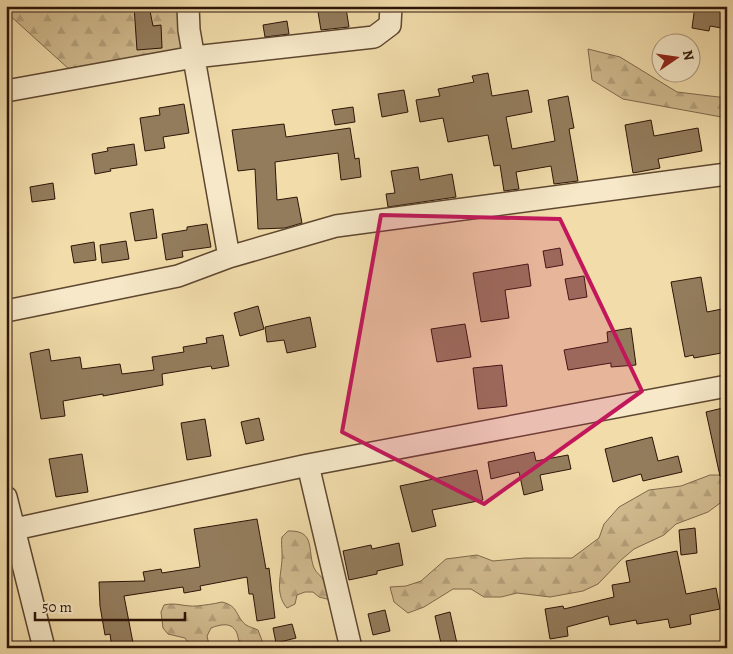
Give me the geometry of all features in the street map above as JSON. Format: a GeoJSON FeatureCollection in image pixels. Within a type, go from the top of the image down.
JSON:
{"type":"FeatureCollection","features":[{"type":"Feature","properties":{"kind":"street"},"geometry":{"type":"LineString","coordinates":[[188,6],[189,30],[229,257]]}},
{"type":"Feature","properties":{"kind":"street"},"geometry":{"type":"LineString","coordinates":[[6,91],[194,57],[374,37],[390,25],[391,6]]}},
{"type":"Feature","properties":{"kind":"street"},"geometry":{"type":"LineString","coordinates":[[6,311],[178,276],[229,257],[336,226],[727,174]]}},
{"type":"Feature","properties":{"kind":"street"},"geometry":{"type":"LineString","coordinates":[[10,531],[308,465],[727,386]]}},
{"type":"Feature","properties":{"kind":"street"},"geometry":{"type":"LineString","coordinates":[[308,465],[351,648]]}},
{"type":"Feature","properties":{"kind":"street"},"geometry":{"type":"LineString","coordinates":[[6,497],[10,531],[44,648]]}},
{"type":"Feature","properties":{"kind":"highlighted area"},"geometry":{"type":"Polygon","coordinates":[[[381,215],[560,219],[642,391],[484,504],[342,432],[381,215]]]}},
{"type":"Feature","properties":{"kind":"green space"},"geometry":{"type":"Polygon","coordinates":[[[6,6],[191,6],[194,57],[70,70],[6,12],[6,6]]]}},
{"type":"Feature","properties":{"kind":"green space"},"geometry":{"type":"Polygon","coordinates":[[[588,49],[620,57],[650,75],[650,82],[661,82],[677,92],[727,98],[727,118],[623,99],[592,80],[588,49]]]}},
{"type":"Feature","properties":{"kind":"green space"},"geometry":{"type":"Polygon","coordinates":[[[710,475],[727,475],[727,498],[708,512],[676,524],[664,535],[634,549],[598,584],[583,591],[550,597],[517,593],[501,597],[484,597],[471,589],[453,589],[424,607],[408,613],[394,602],[390,587],[406,586],[421,581],[446,559],[477,555],[493,561],[525,558],[572,558],[599,538],[604,524],[619,507],[649,490],[681,486],[710,475]]]}},
{"type":"Feature","properties":{"kind":"green space"},"geometry":{"type":"Polygon","coordinates":[[[288,531],[303,534],[307,538],[314,568],[323,579],[331,600],[319,597],[313,592],[305,592],[297,595],[295,604],[287,608],[283,602],[280,595],[282,537],[288,531]]]}},
{"type":"Feature","properties":{"kind":"green space"},"geometry":{"type":"Polygon","coordinates":[[[222,602],[231,606],[246,625],[258,630],[264,646],[271,648],[239,648],[239,641],[235,630],[229,625],[211,628],[207,636],[209,645],[207,648],[192,648],[185,638],[168,634],[163,628],[161,612],[164,605],[197,606],[222,602]]]}},
{"type":"Feature","properties":{"kind":"building"},"geometry":{"type":"Polygon","coordinates":[[[134,6],[149,6],[153,26],[161,25],[162,48],[137,50],[134,6]]]}},
{"type":"Feature","properties":{"kind":"building"},"geometry":{"type":"Polygon","coordinates":[[[695,6],[727,6],[727,29],[710,26],[709,31],[692,28],[695,6]]]}},
{"type":"Feature","properties":{"kind":"building"},"geometry":{"type":"Polygon","coordinates":[[[346,8],[349,27],[321,30],[318,12],[346,8]]]}},
{"type":"Feature","properties":{"kind":"building"},"geometry":{"type":"Polygon","coordinates":[[[287,21],[289,34],[265,37],[263,25],[287,21]]]}},
{"type":"Feature","properties":{"kind":"building"},"geometry":{"type":"Polygon","coordinates":[[[488,73],[492,96],[528,90],[532,112],[506,117],[512,149],[555,141],[548,100],[568,96],[574,128],[569,129],[578,181],[554,184],[551,166],[516,172],[519,189],[504,191],[500,165],[494,166],[488,135],[448,142],[443,118],[420,122],[416,100],[440,96],[438,89],[474,82],[472,76],[488,73]]]}},
{"type":"Feature","properties":{"kind":"building"},"geometry":{"type":"Polygon","coordinates":[[[404,90],[408,112],[382,117],[378,94],[404,90]]]}},
{"type":"Feature","properties":{"kind":"building"},"geometry":{"type":"Polygon","coordinates":[[[184,104],[189,133],[163,137],[165,148],[145,151],[140,118],[160,115],[159,108],[184,104]]]}},
{"type":"Feature","properties":{"kind":"building"},"geometry":{"type":"Polygon","coordinates":[[[353,107],[355,122],[335,125],[332,110],[353,107]]]}},
{"type":"Feature","properties":{"kind":"building"},"geometry":{"type":"Polygon","coordinates":[[[651,120],[654,136],[698,128],[702,151],[658,159],[660,168],[633,173],[625,125],[651,120]]]}},
{"type":"Feature","properties":{"kind":"building"},"geometry":{"type":"Polygon","coordinates":[[[284,124],[286,137],[350,128],[355,159],[359,158],[361,177],[341,180],[338,153],[275,162],[277,200],[297,197],[302,223],[285,228],[258,229],[255,169],[238,171],[232,130],[284,124]]]}},
{"type":"Feature","properties":{"kind":"building"},"geometry":{"type":"Polygon","coordinates":[[[134,144],[137,165],[110,169],[111,171],[95,174],[92,154],[108,151],[107,148],[134,144]]]}},
{"type":"Feature","properties":{"kind":"building"},"geometry":{"type":"Polygon","coordinates":[[[418,167],[420,180],[452,174],[456,197],[388,207],[386,194],[395,193],[391,171],[418,167]]]}},
{"type":"Feature","properties":{"kind":"building"},"geometry":{"type":"Polygon","coordinates":[[[53,183],[55,199],[32,202],[30,187],[53,183]]]}},
{"type":"Feature","properties":{"kind":"building"},"geometry":{"type":"Polygon","coordinates":[[[153,209],[157,238],[135,241],[130,213],[153,209]]]}},
{"type":"Feature","properties":{"kind":"building"},"geometry":{"type":"Polygon","coordinates":[[[207,224],[211,247],[182,251],[183,257],[166,260],[162,234],[187,230],[187,227],[207,224]]]}},
{"type":"Feature","properties":{"kind":"building"},"geometry":{"type":"Polygon","coordinates":[[[126,241],[129,259],[102,263],[100,245],[126,241]]]}},
{"type":"Feature","properties":{"kind":"building"},"geometry":{"type":"Polygon","coordinates":[[[94,242],[96,260],[74,263],[71,246],[94,242]]]}},
{"type":"Feature","properties":{"kind":"building"},"geometry":{"type":"Polygon","coordinates":[[[560,248],[563,265],[546,268],[543,251],[560,248]]]}},
{"type":"Feature","properties":{"kind":"building"},"geometry":{"type":"Polygon","coordinates":[[[528,264],[531,286],[505,290],[509,318],[481,322],[473,273],[528,264]]]}},
{"type":"Feature","properties":{"kind":"building"},"geometry":{"type":"Polygon","coordinates":[[[584,276],[587,297],[569,300],[565,279],[584,276]]]}},
{"type":"Feature","properties":{"kind":"building"},"geometry":{"type":"Polygon","coordinates":[[[701,277],[707,312],[727,308],[727,352],[694,358],[693,355],[685,357],[671,282],[701,277]]]}},
{"type":"Feature","properties":{"kind":"building"},"geometry":{"type":"Polygon","coordinates":[[[258,306],[264,329],[240,336],[234,313],[258,306]]]}},
{"type":"Feature","properties":{"kind":"building"},"geometry":{"type":"Polygon","coordinates":[[[310,317],[316,347],[287,353],[284,340],[267,342],[265,327],[310,317]]]}},
{"type":"Feature","properties":{"kind":"building"},"geometry":{"type":"Polygon","coordinates":[[[465,324],[471,357],[437,362],[431,329],[465,324]]]}},
{"type":"Feature","properties":{"kind":"building"},"geometry":{"type":"Polygon","coordinates":[[[631,328],[636,365],[611,367],[611,363],[568,370],[564,350],[608,342],[607,332],[631,328]]]}},
{"type":"Feature","properties":{"kind":"building"},"geometry":{"type":"Polygon","coordinates":[[[223,335],[229,366],[212,369],[211,366],[162,374],[163,385],[63,401],[65,416],[41,419],[30,353],[49,349],[51,361],[80,357],[82,369],[120,364],[122,374],[154,370],[152,357],[184,352],[183,347],[207,343],[206,338],[223,335]]]}},
{"type":"Feature","properties":{"kind":"building"},"geometry":{"type":"Polygon","coordinates":[[[502,365],[507,406],[478,409],[473,368],[502,365]]]}},
{"type":"Feature","properties":{"kind":"building"},"geometry":{"type":"Polygon","coordinates":[[[727,407],[727,476],[720,476],[706,412],[727,407]]]}},
{"type":"Feature","properties":{"kind":"building"},"geometry":{"type":"Polygon","coordinates":[[[259,418],[264,440],[246,444],[241,422],[259,418]]]}},
{"type":"Feature","properties":{"kind":"building"},"geometry":{"type":"Polygon","coordinates":[[[205,419],[211,456],[187,460],[181,423],[205,419]]]}},
{"type":"Feature","properties":{"kind":"building"},"geometry":{"type":"Polygon","coordinates":[[[652,437],[658,461],[678,456],[682,472],[643,481],[641,474],[613,482],[605,449],[652,437]]]}},
{"type":"Feature","properties":{"kind":"building"},"geometry":{"type":"Polygon","coordinates":[[[534,452],[536,461],[568,455],[571,469],[540,475],[543,490],[524,495],[519,472],[491,479],[488,462],[534,452]]]}},
{"type":"Feature","properties":{"kind":"building"},"geometry":{"type":"Polygon","coordinates":[[[82,454],[88,492],[56,497],[49,459],[82,454]]]}},
{"type":"Feature","properties":{"kind":"building"},"geometry":{"type":"Polygon","coordinates":[[[477,470],[483,500],[432,510],[436,526],[412,532],[400,486],[477,470]]]}},
{"type":"Feature","properties":{"kind":"building"},"geometry":{"type":"Polygon","coordinates":[[[257,519],[266,569],[269,568],[275,618],[257,621],[253,594],[249,594],[247,577],[200,586],[201,590],[184,593],[183,587],[124,596],[134,648],[112,648],[110,634],[105,635],[100,606],[99,582],[145,581],[143,572],[161,569],[162,573],[200,567],[194,529],[257,519]]]}},
{"type":"Feature","properties":{"kind":"building"},"geometry":{"type":"Polygon","coordinates":[[[695,528],[697,553],[681,555],[679,530],[695,528]]]}},
{"type":"Feature","properties":{"kind":"building"},"geometry":{"type":"Polygon","coordinates":[[[399,543],[403,565],[377,571],[377,574],[349,580],[343,551],[371,545],[372,549],[399,543]]]}},
{"type":"Feature","properties":{"kind":"building"},"geometry":{"type":"Polygon","coordinates":[[[677,551],[686,594],[716,588],[720,609],[690,615],[691,624],[670,628],[668,619],[637,624],[636,620],[610,625],[608,616],[567,627],[568,636],[550,639],[545,609],[563,606],[564,609],[614,597],[612,585],[630,582],[626,561],[677,551]]]}},
{"type":"Feature","properties":{"kind":"building"},"geometry":{"type":"Polygon","coordinates":[[[385,610],[390,631],[373,635],[368,614],[385,610]]]}},
{"type":"Feature","properties":{"kind":"building"},"geometry":{"type":"Polygon","coordinates":[[[450,612],[458,648],[442,648],[435,616],[450,612]]]}},
{"type":"Feature","properties":{"kind":"building"},"geometry":{"type":"Polygon","coordinates":[[[292,624],[296,638],[276,643],[273,628],[292,624]]]}}]}
